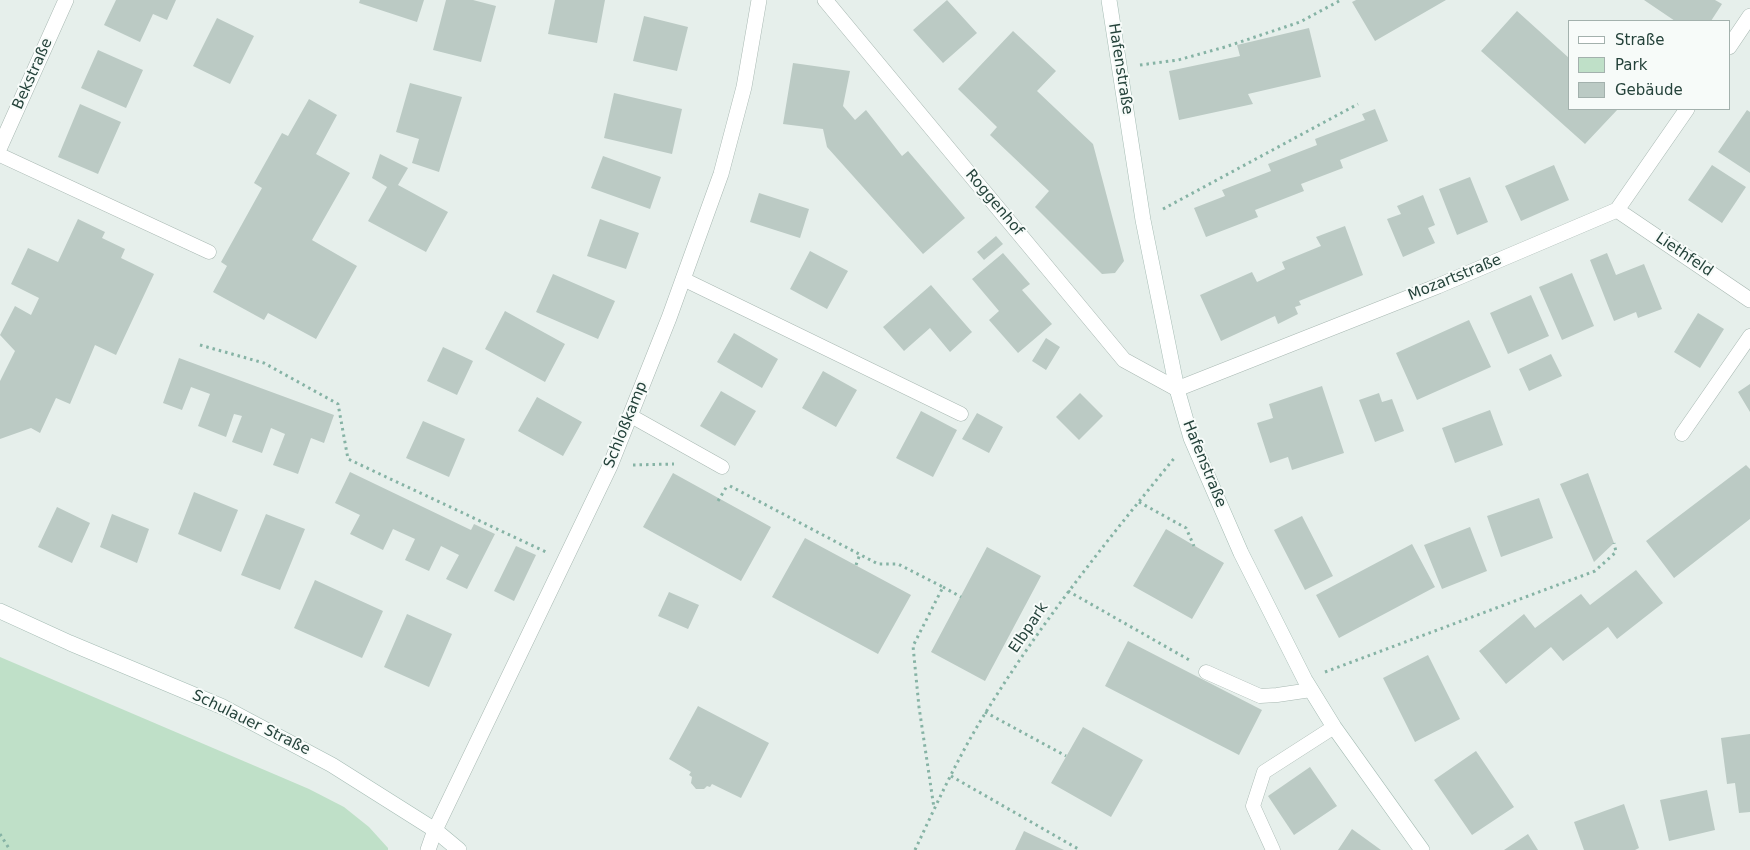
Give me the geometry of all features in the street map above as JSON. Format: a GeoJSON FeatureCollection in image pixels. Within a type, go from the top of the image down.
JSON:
{"type":"FeatureCollection","features":[{"type":"Feature","properties":{"kind":"street","name":"Bekstraße"},"geometry":{"type":"LineString","coordinates":[[0,147],[66,0]]}},
{"type":"Feature","properties":{"kind":"street","name":"Schloßkamp"},"geometry":{"type":"LineString","coordinates":[[428,850],[435,830],[610,466],[631,416],[721,174],[744,87],[759,0]]}},
{"type":"Feature","properties":{"kind":"street","name":"Roggenhof"},"geometry":{"type":"LineString","coordinates":[[825,0],[1124,360],[1177,389]]}},
{"type":"Feature","properties":{"kind":"street","name":"Hafenstraße"},"geometry":{"type":"LineString","coordinates":[[1109,0],[1143,220],[1177,389],[1190,438],[1241,553],[1308,685],[1334,727],[1422,850]]}},
{"type":"Feature","properties":{"kind":"street"},"geometry":{"type":"LineString","coordinates":[[1730,46],[1750,16]]}},
{"type":"Feature","properties":{"kind":"street"},"geometry":{"type":"LineString","coordinates":[[1617,210],[1686,110]]}},
{"type":"Feature","properties":{"kind":"street","name":"Mozartstraße"},"geometry":{"type":"LineString","coordinates":[[1177,389],[1438,286],[1617,210]]}},
{"type":"Feature","properties":{"kind":"street","name":"Liethfeld"},"geometry":{"type":"LineString","coordinates":[[1617,210],[1750,300]]}},
{"type":"Feature","properties":{"kind":"street","name":"Schulauer Straße"},"geometry":{"type":"LineString","coordinates":[[0,611],[70,644],[223,706],[332,765],[435,830],[459,850]]}},
{"type":"Feature","properties":{"kind":"lane"},"geometry":{"type":"LineString","coordinates":[[0,155],[209,252]]}},
{"type":"Feature","properties":{"kind":"lane"},"geometry":{"type":"LineString","coordinates":[[683,279],[961,414]]}},
{"type":"Feature","properties":{"kind":"lane"},"geometry":{"type":"LineString","coordinates":[[1682,434],[1750,336]]}},
{"type":"Feature","properties":{"kind":"lane"},"geometry":{"type":"LineString","coordinates":[[631,416],[722,466]]}},
{"type":"Feature","properties":{"kind":"lane"},"geometry":{"type":"LineString","coordinates":[[1206,672],[1260,696],[1277,695],[1308,685]]}},
{"type":"Feature","properties":{"kind":"lane"},"geometry":{"type":"LineString","coordinates":[[1273,850],[1253,806],[1264,772],[1334,727]]}},
{"type":"Feature","properties":{"kind":"path"},"geometry":{"type":"LineString","coordinates":[[1120,68],[1178,60],[1225,47],[1300,22],[1341,0]]}},
{"type":"Feature","properties":{"kind":"path"},"geometry":{"type":"LineString","coordinates":[[1143,220],[1358,104]]}},
{"type":"Feature","properties":{"kind":"path"},"geometry":{"type":"LineString","coordinates":[[200,346],[264,363],[338,404],[348,459],[564,561]]}},
{"type":"Feature","properties":{"kind":"path","name":"Elbpark"},"geometry":{"type":"LineString","coordinates":[[915,850],[934,808],[985,712],[1068,591],[1190,438]]}},
{"type":"Feature","properties":{"kind":"path"},"geometry":{"type":"LineString","coordinates":[[610,466],[674,464]]}},
{"type":"Feature","properties":{"kind":"path"},"geometry":{"type":"LineString","coordinates":[[719,481],[878,564],[898,564],[961,597]]}},
{"type":"Feature","properties":{"kind":"path"},"geometry":{"type":"LineString","coordinates":[[718,501],[728,485]]}},
{"type":"Feature","properties":{"kind":"path"},"geometry":{"type":"LineString","coordinates":[[1138,502],[1186,528],[1194,546]]}},
{"type":"Feature","properties":{"kind":"path"},"geometry":{"type":"LineString","coordinates":[[1308,685],[1595,571],[1616,552],[1614,543]]}},
{"type":"Feature","properties":{"kind":"path"},"geometry":{"type":"LineString","coordinates":[[856,565],[860,554]]}},
{"type":"Feature","properties":{"kind":"path"},"geometry":{"type":"LineString","coordinates":[[934,808],[912,646],[943,587]]}},
{"type":"Feature","properties":{"kind":"path"},"geometry":{"type":"LineString","coordinates":[[1068,591],[1191,661],[1188,666]]}},
{"type":"Feature","properties":{"kind":"path"},"geometry":{"type":"LineString","coordinates":[[985,712],[1066,756]]}},
{"type":"Feature","properties":{"kind":"path"},"geometry":{"type":"LineString","coordinates":[[951,776],[1080,850]]}},
{"type":"Feature","properties":{"kind":"path"},"geometry":{"type":"LineString","coordinates":[[0,834],[10,850]]}},
{"type":"Feature","properties":{"kind":"green space"},"geometry":{"type":"Polygon","coordinates":[[[0,657],[309,789],[344,807],[369,827],[388,850],[0,850],[0,657]]]}},
{"type":"Feature","properties":{"kind":"building"},"geometry":{"type":"Polygon","coordinates":[[[116,0],[176,0],[167,20],[153,14],[140,42],[104,25],[116,0]]]}},
{"type":"Feature","properties":{"kind":"building"},"geometry":{"type":"Polygon","coordinates":[[[360,0],[424,0],[417,22],[359,3],[360,0]]]}},
{"type":"Feature","properties":{"kind":"building"},"geometry":{"type":"Polygon","coordinates":[[[446,0],[473,0],[496,6],[481,62],[433,50],[446,0]]]}},
{"type":"Feature","properties":{"kind":"building"},"geometry":{"type":"Polygon","coordinates":[[[555,0],[605,0],[597,43],[548,34],[555,0]]]}},
{"type":"Feature","properties":{"kind":"building"},"geometry":{"type":"Polygon","coordinates":[[[947,0],[977,33],[943,63],[913,30],[947,0]]]}},
{"type":"Feature","properties":{"kind":"building"},"geometry":{"type":"Polygon","coordinates":[[[1356,0],[1446,0],[1375,41],[1352,2],[1356,0]]]}},
{"type":"Feature","properties":{"kind":"building"},"geometry":{"type":"Polygon","coordinates":[[[1644,0],[1715,0],[1722,4],[1712,20],[1674,20],[1644,0]]]}},
{"type":"Feature","properties":{"kind":"building"},"geometry":{"type":"Polygon","coordinates":[[[1517,11],[1568,57],[1568,110],[1617,110],[1585,144],[1481,51],[1517,11]]]}},
{"type":"Feature","properties":{"kind":"building"},"geometry":{"type":"Polygon","coordinates":[[[644,16],[688,27],[677,71],[633,61],[644,16]]]}},
{"type":"Feature","properties":{"kind":"building"},"geometry":{"type":"Polygon","coordinates":[[[217,18],[254,36],[230,84],[193,66],[217,18]]]}},
{"type":"Feature","properties":{"kind":"building"},"geometry":{"type":"Polygon","coordinates":[[[1309,28],[1321,77],[1248,94],[1253,104],[1179,120],[1169,71],[1240,56],[1237,45],[1309,28]]]}},
{"type":"Feature","properties":{"kind":"building"},"geometry":{"type":"Polygon","coordinates":[[[1013,31],[1056,71],[1037,91],[1093,144],[1124,261],[1115,273],[1102,274],[1035,207],[1049,191],[990,135],[997,127],[958,89],[1013,31]]]}},
{"type":"Feature","properties":{"kind":"building"},"geometry":{"type":"Polygon","coordinates":[[[98,50],[143,70],[126,108],[81,88],[98,50]]]}},
{"type":"Feature","properties":{"kind":"building"},"geometry":{"type":"Polygon","coordinates":[[[793,63],[850,71],[843,106],[855,120],[866,110],[902,156],[908,151],[965,218],[923,254],[827,147],[823,129],[783,124],[793,63]]]}},
{"type":"Feature","properties":{"kind":"building"},"geometry":{"type":"Polygon","coordinates":[[[410,83],[462,97],[439,172],[412,163],[419,139],[396,132],[410,83]]]}},
{"type":"Feature","properties":{"kind":"building"},"geometry":{"type":"Polygon","coordinates":[[[614,93],[682,109],[672,154],[604,138],[614,93]]]}},
{"type":"Feature","properties":{"kind":"building"},"geometry":{"type":"Polygon","coordinates":[[[309,99],[337,115],[316,154],[350,173],[312,240],[357,266],[316,339],[268,313],[264,320],[213,292],[227,266],[221,262],[262,188],[254,183],[282,133],[288,136],[309,99]]]}},
{"type":"Feature","properties":{"kind":"building"},"geometry":{"type":"Polygon","coordinates":[[[80,104],[121,122],[98,174],[58,157],[80,104]]]}},
{"type":"Feature","properties":{"kind":"building"},"geometry":{"type":"Polygon","coordinates":[[[1375,109],[1388,141],[1340,160],[1343,168],[1301,184],[1304,191],[1255,210],[1258,217],[1206,237],[1194,208],[1225,196],[1222,190],[1271,171],[1268,164],[1317,145],[1315,139],[1365,120],[1362,114],[1375,109]]]}},
{"type":"Feature","properties":{"kind":"building"},"geometry":{"type":"Polygon","coordinates":[[[1747,110],[1750,112],[1750,173],[1718,152],[1747,110]]]}},
{"type":"Feature","properties":{"kind":"building"},"geometry":{"type":"Polygon","coordinates":[[[380,154],[408,168],[398,185],[448,212],[426,252],[368,221],[387,187],[372,178],[380,154]]]}},
{"type":"Feature","properties":{"kind":"building"},"geometry":{"type":"Polygon","coordinates":[[[603,156],[661,177],[650,209],[591,188],[603,156]]]}},
{"type":"Feature","properties":{"kind":"building"},"geometry":{"type":"Polygon","coordinates":[[[1554,165],[1569,200],[1521,221],[1505,186],[1554,165]]]}},
{"type":"Feature","properties":{"kind":"building"},"geometry":{"type":"Polygon","coordinates":[[[1712,165],[1746,187],[1722,223],[1688,200],[1712,165]]]}},
{"type":"Feature","properties":{"kind":"building"},"geometry":{"type":"Polygon","coordinates":[[[1470,177],[1488,222],[1457,235],[1439,189],[1470,177]]]}},
{"type":"Feature","properties":{"kind":"building"},"geometry":{"type":"Polygon","coordinates":[[[759,193],[809,209],[800,238],[750,222],[759,193]]]}},
{"type":"Feature","properties":{"kind":"building"},"geometry":{"type":"Polygon","coordinates":[[[1423,195],[1435,225],[1428,228],[1435,243],[1403,257],[1387,219],[1401,214],[1397,206],[1423,195]]]}},
{"type":"Feature","properties":{"kind":"building"},"geometry":{"type":"Polygon","coordinates":[[[78,219],[105,232],[102,238],[125,249],[121,258],[154,274],[116,355],[95,345],[70,404],[56,398],[40,433],[31,428],[0,439],[0,381],[15,351],[0,335],[15,306],[31,315],[39,298],[11,284],[28,248],[58,262],[78,219]]]}},
{"type":"Feature","properties":{"kind":"building"},"geometry":{"type":"Polygon","coordinates":[[[600,219],[639,233],[626,269],[587,256],[600,219]]]}},
{"type":"Feature","properties":{"kind":"building"},"geometry":{"type":"Polygon","coordinates":[[[1345,226],[1363,275],[1299,301],[1301,305],[1295,307],[1298,314],[1278,324],[1275,316],[1221,341],[1200,295],[1252,272],[1257,282],[1285,269],[1282,262],[1321,246],[1316,237],[1345,226]]]}},
{"type":"Feature","properties":{"kind":"building"},"geometry":{"type":"Polygon","coordinates":[[[996,236],[1003,244],[984,260],[977,252],[996,236]]]}},
{"type":"Feature","properties":{"kind":"building"},"geometry":{"type":"Polygon","coordinates":[[[810,251],[848,271],[827,309],[790,289],[810,251]]]}},
{"type":"Feature","properties":{"kind":"building"},"geometry":{"type":"Polygon","coordinates":[[[1003,253],[1030,284],[1022,290],[1052,324],[1018,353],[989,320],[999,311],[972,279],[1003,253]]]}},
{"type":"Feature","properties":{"kind":"building"},"geometry":{"type":"Polygon","coordinates":[[[1607,253],[1616,275],[1644,264],[1662,309],[1638,318],[1636,312],[1614,321],[1590,260],[1607,253]]]}},
{"type":"Feature","properties":{"kind":"building"},"geometry":{"type":"Polygon","coordinates":[[[1572,273],[1594,326],[1562,340],[1539,287],[1572,273]]]}},
{"type":"Feature","properties":{"kind":"building"},"geometry":{"type":"Polygon","coordinates":[[[553,274],[615,301],[598,339],[536,312],[553,274]]]}},
{"type":"Feature","properties":{"kind":"building"},"geometry":{"type":"Polygon","coordinates":[[[931,285],[972,332],[950,352],[930,328],[904,351],[883,327],[931,285]]]}},
{"type":"Feature","properties":{"kind":"building"},"geometry":{"type":"Polygon","coordinates":[[[1531,295],[1549,336],[1508,354],[1490,313],[1531,295]]]}},
{"type":"Feature","properties":{"kind":"building"},"geometry":{"type":"Polygon","coordinates":[[[505,311],[565,344],[545,382],[485,349],[505,311]]]}},
{"type":"Feature","properties":{"kind":"building"},"geometry":{"type":"Polygon","coordinates":[[[1698,313],[1724,329],[1700,368],[1674,352],[1698,313]]]}},
{"type":"Feature","properties":{"kind":"building"},"geometry":{"type":"Polygon","coordinates":[[[1469,320],[1491,367],[1417,400],[1396,353],[1469,320]]]}},
{"type":"Feature","properties":{"kind":"building"},"geometry":{"type":"Polygon","coordinates":[[[734,333],[778,359],[762,388],[717,362],[734,333]]]}},
{"type":"Feature","properties":{"kind":"building"},"geometry":{"type":"Polygon","coordinates":[[[1046,338],[1060,347],[1046,370],[1032,361],[1046,338]]]}},
{"type":"Feature","properties":{"kind":"building"},"geometry":{"type":"Polygon","coordinates":[[[443,347],[473,361],[457,395],[427,381],[443,347]]]}},
{"type":"Feature","properties":{"kind":"building"},"geometry":{"type":"Polygon","coordinates":[[[1551,354],[1562,376],[1529,391],[1519,369],[1551,354]]]}},
{"type":"Feature","properties":{"kind":"building"},"geometry":{"type":"Polygon","coordinates":[[[179,358],[334,415],[324,443],[311,438],[298,474],[273,465],[285,434],[271,428],[262,453],[232,442],[242,416],[234,414],[226,437],[198,426],[210,394],[191,387],[182,410],[163,403],[179,358]]]}},
{"type":"Feature","properties":{"kind":"building"},"geometry":{"type":"Polygon","coordinates":[[[823,371],[857,390],[836,427],[802,408],[823,371]]]}},
{"type":"Feature","properties":{"kind":"building"},"geometry":{"type":"Polygon","coordinates":[[[1750,384],[1750,412],[1738,392],[1750,384]]]}},
{"type":"Feature","properties":{"kind":"building"},"geometry":{"type":"Polygon","coordinates":[[[1322,386],[1344,453],[1292,470],[1288,457],[1270,463],[1257,423],[1273,418],[1269,404],[1322,386]]]}},
{"type":"Feature","properties":{"kind":"building"},"geometry":{"type":"Polygon","coordinates":[[[721,391],[756,411],[735,446],[700,426],[721,391]]]}},
{"type":"Feature","properties":{"kind":"building"},"geometry":{"type":"Polygon","coordinates":[[[1080,393],[1103,416],[1079,440],[1056,417],[1080,393]]]}},
{"type":"Feature","properties":{"kind":"building"},"geometry":{"type":"Polygon","coordinates":[[[1379,393],[1382,402],[1392,399],[1404,431],[1375,442],[1359,400],[1379,393]]]}},
{"type":"Feature","properties":{"kind":"building"},"geometry":{"type":"Polygon","coordinates":[[[537,397],[582,422],[563,456],[518,431],[537,397]]]}},
{"type":"Feature","properties":{"kind":"building"},"geometry":{"type":"Polygon","coordinates":[[[1490,410],[1503,445],[1455,463],[1442,428],[1490,410]]]}},
{"type":"Feature","properties":{"kind":"building"},"geometry":{"type":"Polygon","coordinates":[[[921,411],[957,430],[933,477],[896,458],[921,411]]]}},
{"type":"Feature","properties":{"kind":"building"},"geometry":{"type":"Polygon","coordinates":[[[977,413],[1003,427],[989,453],[962,439],[977,413]]]}},
{"type":"Feature","properties":{"kind":"building"},"geometry":{"type":"Polygon","coordinates":[[[423,421],[465,439],[449,477],[406,458],[423,421]]]}},
{"type":"Feature","properties":{"kind":"building"},"geometry":{"type":"Polygon","coordinates":[[[1746,465],[1750,469],[1750,519],[1674,578],[1646,541],[1746,465]]]}},
{"type":"Feature","properties":{"kind":"building"},"geometry":{"type":"Polygon","coordinates":[[[350,472],[471,530],[474,524],[495,534],[467,589],[446,579],[459,555],[441,546],[429,571],[405,560],[415,539],[393,529],[383,550],[350,534],[360,515],[335,503],[350,472]]]}},
{"type":"Feature","properties":{"kind":"building"},"geometry":{"type":"Polygon","coordinates":[[[673,473],[771,527],[741,581],[643,527],[673,473]]]}},
{"type":"Feature","properties":{"kind":"building"},"geometry":{"type":"Polygon","coordinates":[[[1588,473],[1614,543],[1594,562],[1560,484],[1588,473]]]}},
{"type":"Feature","properties":{"kind":"building"},"geometry":{"type":"Polygon","coordinates":[[[194,492],[238,510],[221,552],[178,534],[194,492]]]}},
{"type":"Feature","properties":{"kind":"building"},"geometry":{"type":"Polygon","coordinates":[[[1539,498],[1553,538],[1501,557],[1487,516],[1539,498]]]}},
{"type":"Feature","properties":{"kind":"building"},"geometry":{"type":"Polygon","coordinates":[[[57,507],[90,523],[72,563],[38,547],[57,507]]]}},
{"type":"Feature","properties":{"kind":"building"},"geometry":{"type":"Polygon","coordinates":[[[112,514],[149,529],[137,563],[100,547],[112,514]]]}},
{"type":"Feature","properties":{"kind":"building"},"geometry":{"type":"Polygon","coordinates":[[[266,514],[305,529],[280,590],[241,575],[266,514]]]}},
{"type":"Feature","properties":{"kind":"building"},"geometry":{"type":"Polygon","coordinates":[[[1302,516],[1333,576],[1305,590],[1274,530],[1302,516]]]}},
{"type":"Feature","properties":{"kind":"building"},"geometry":{"type":"Polygon","coordinates":[[[1470,527],[1487,571],[1442,589],[1424,545],[1470,527]]]}},
{"type":"Feature","properties":{"kind":"building"},"geometry":{"type":"Polygon","coordinates":[[[1166,529],[1224,563],[1192,619],[1133,586],[1166,529]]]}},
{"type":"Feature","properties":{"kind":"building"},"geometry":{"type":"Polygon","coordinates":[[[805,538],[911,595],[878,654],[772,597],[805,538]]]}},
{"type":"Feature","properties":{"kind":"building"},"geometry":{"type":"Polygon","coordinates":[[[1412,544],[1435,587],[1339,638],[1316,595],[1412,544]]]}},
{"type":"Feature","properties":{"kind":"building"},"geometry":{"type":"Polygon","coordinates":[[[516,546],[536,555],[514,601],[494,591],[516,546]]]}},
{"type":"Feature","properties":{"kind":"building"},"geometry":{"type":"Polygon","coordinates":[[[987,547],[1041,576],[985,681],[931,652],[987,547]]]}},
{"type":"Feature","properties":{"kind":"building"},"geometry":{"type":"Polygon","coordinates":[[[1636,570],[1663,603],[1617,639],[1608,627],[1563,661],[1551,647],[1506,684],[1479,651],[1524,614],[1535,628],[1581,594],[1590,605],[1636,570]]]}},
{"type":"Feature","properties":{"kind":"building"},"geometry":{"type":"Polygon","coordinates":[[[315,580],[383,611],[362,658],[294,628],[315,580]]]}},
{"type":"Feature","properties":{"kind":"building"},"geometry":{"type":"Polygon","coordinates":[[[669,592],[699,605],[688,629],[658,616],[669,592]]]}},
{"type":"Feature","properties":{"kind":"building"},"geometry":{"type":"Polygon","coordinates":[[[407,614],[452,634],[429,687],[384,667],[407,614]]]}},
{"type":"Feature","properties":{"kind":"building"},"geometry":{"type":"Polygon","coordinates":[[[1128,641],[1262,710],[1239,755],[1105,686],[1128,641]]]}},
{"type":"Feature","properties":{"kind":"building"},"geometry":{"type":"Polygon","coordinates":[[[1428,655],[1460,719],[1415,742],[1383,678],[1428,655]]]}},
{"type":"Feature","properties":{"kind":"building"},"geometry":{"type":"Polygon","coordinates":[[[698,706],[769,743],[741,798],[712,784],[704,789],[696,789],[691,783],[692,777],[689,775],[691,772],[669,759],[698,706]]]}},
{"type":"Feature","properties":{"kind":"building"},"geometry":{"type":"Polygon","coordinates":[[[1083,727],[1143,760],[1111,817],[1051,783],[1083,727]]]}},
{"type":"Feature","properties":{"kind":"building"},"geometry":{"type":"Polygon","coordinates":[[[1750,734],[1750,812],[1739,813],[1735,783],[1727,784],[1721,738],[1750,734]]]}},
{"type":"Feature","properties":{"kind":"building"},"geometry":{"type":"Polygon","coordinates":[[[1476,751],[1514,807],[1472,835],[1434,780],[1476,751]]]}},
{"type":"Feature","properties":{"kind":"building"},"geometry":{"type":"Polygon","coordinates":[[[1310,767],[1337,806],[1294,835],[1268,796],[1310,767]]]}},
{"type":"Feature","properties":{"kind":"building"},"geometry":{"type":"Polygon","coordinates":[[[1707,790],[1715,830],[1669,841],[1660,800],[1707,790]]]}},
{"type":"Feature","properties":{"kind":"building"},"geometry":{"type":"Polygon","coordinates":[[[1624,804],[1639,848],[1635,850],[1584,850],[1574,822],[1624,804]]]}},
{"type":"Feature","properties":{"kind":"building"},"geometry":{"type":"Polygon","coordinates":[[[1352,829],[1381,850],[1338,850],[1352,829]]]}},
{"type":"Feature","properties":{"kind":"building"},"geometry":{"type":"Polygon","coordinates":[[[1024,831],[1064,850],[1015,850],[1024,831]]]}},
{"type":"Feature","properties":{"kind":"building"},"geometry":{"type":"Polygon","coordinates":[[[1528,834],[1538,850],[1504,850],[1528,834]]]}}]}
